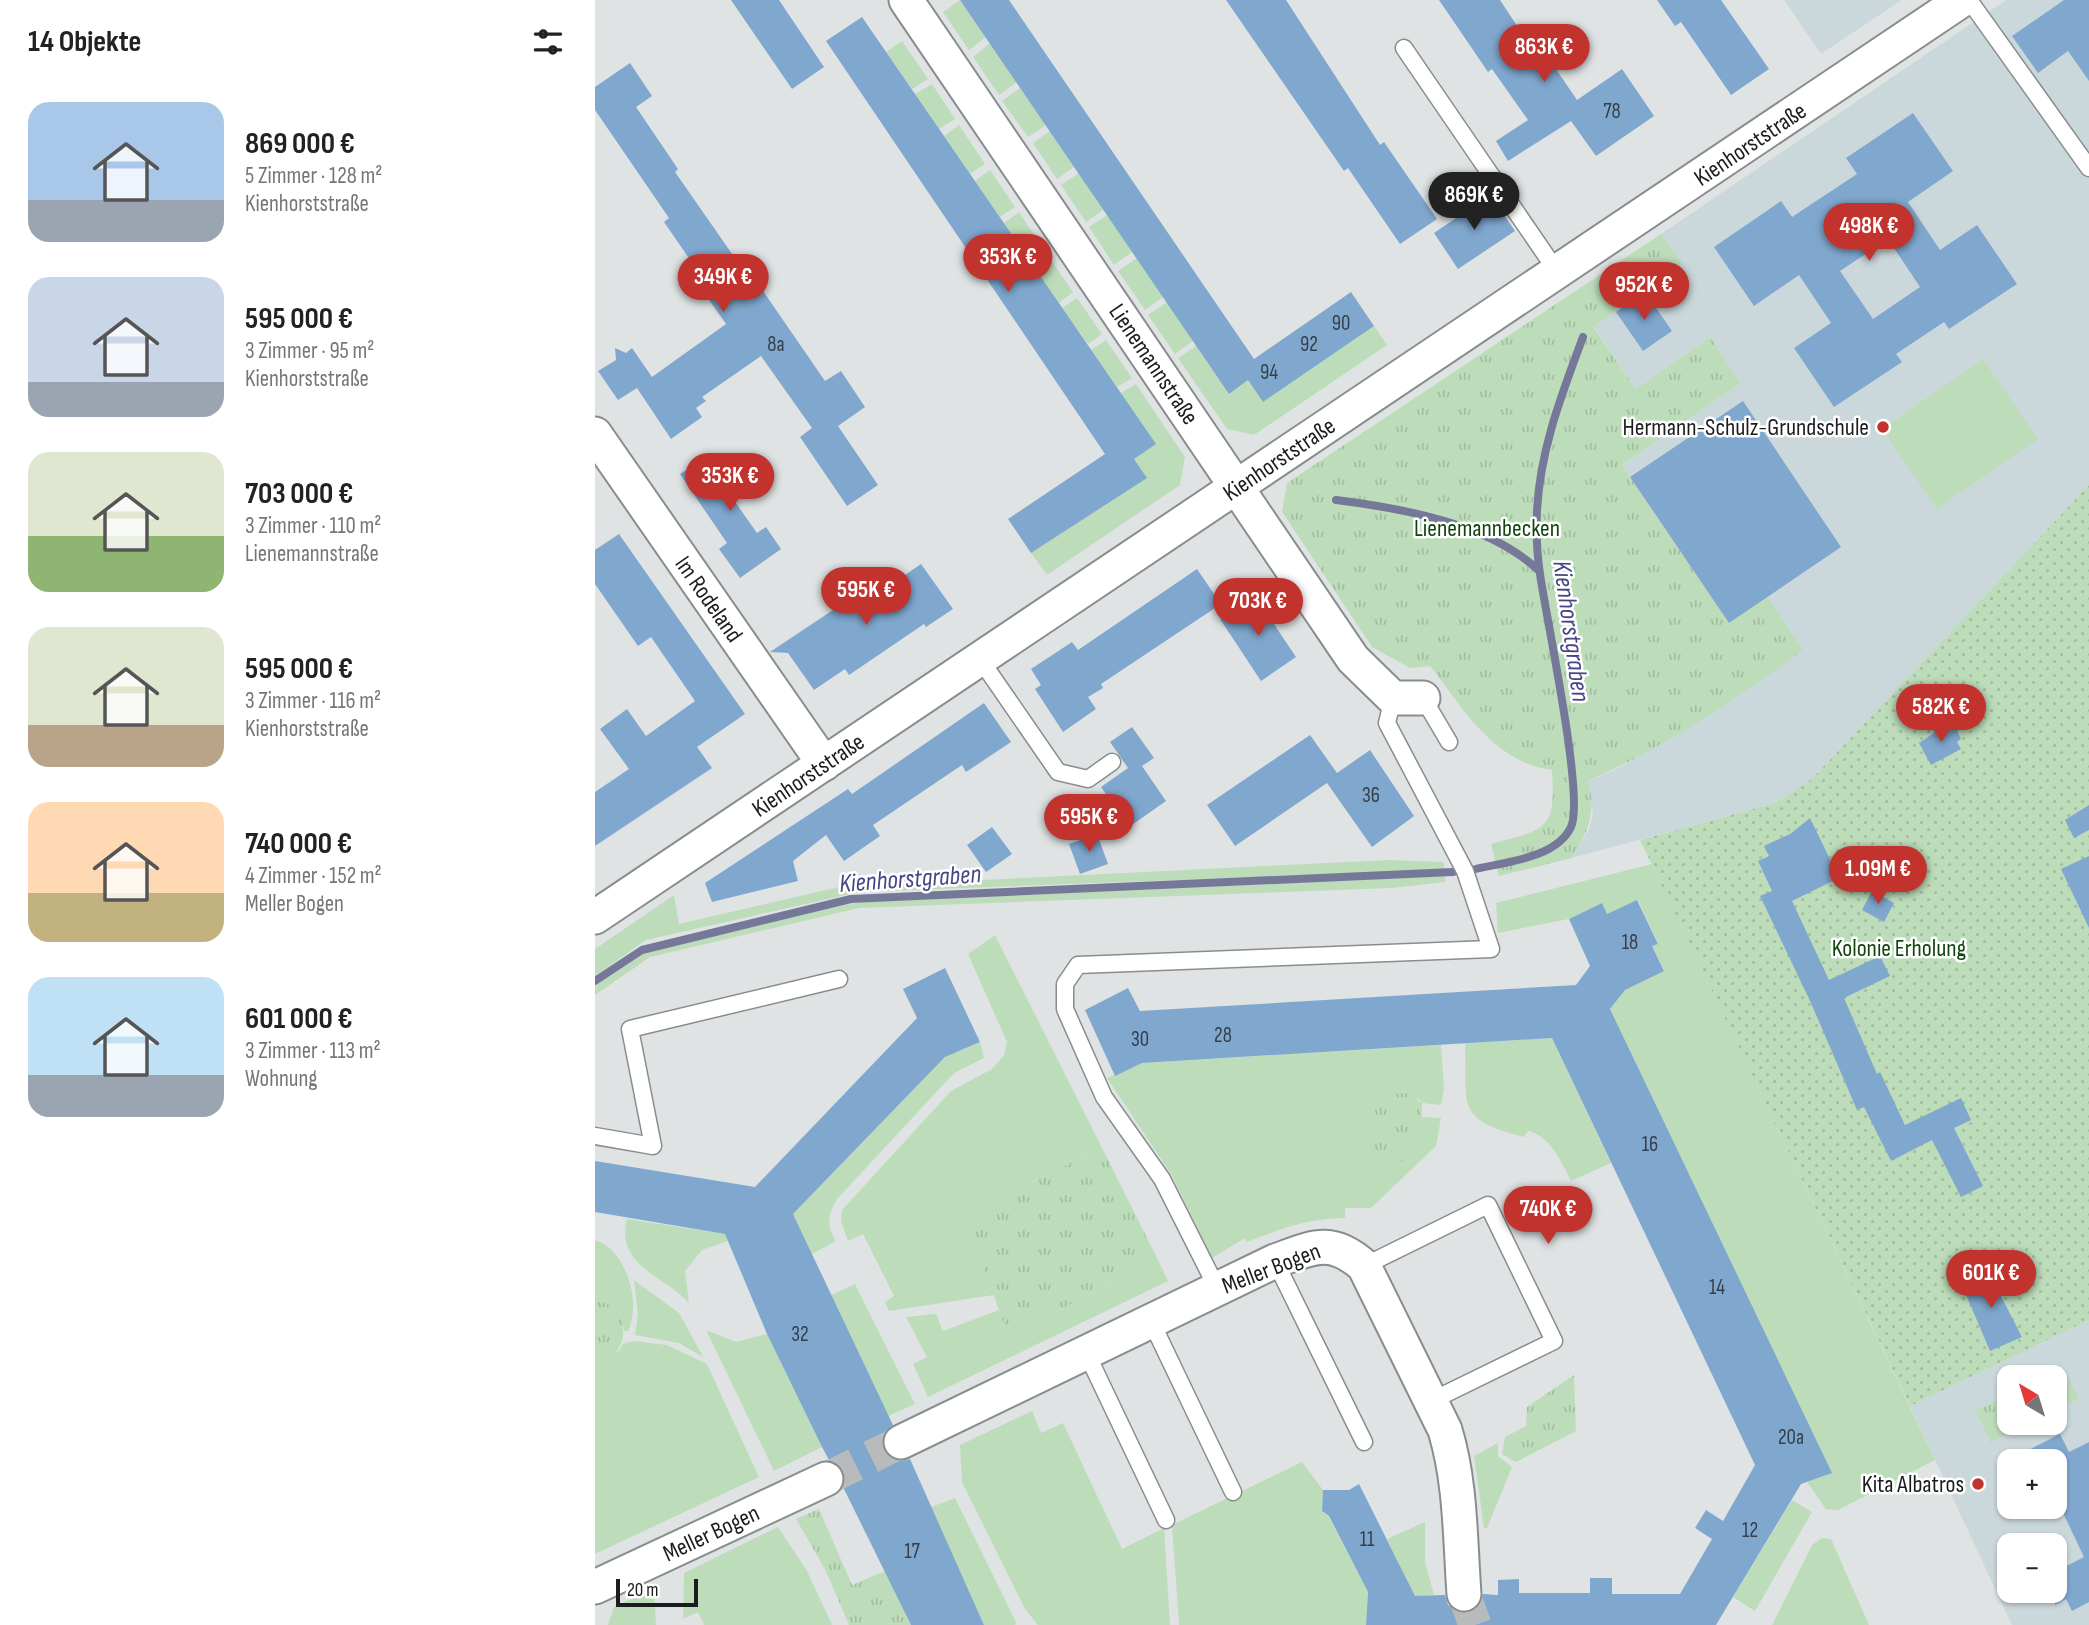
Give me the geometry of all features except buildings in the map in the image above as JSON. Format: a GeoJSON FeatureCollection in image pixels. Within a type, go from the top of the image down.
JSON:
{"type":"FeatureCollection","features":[{"type":"Feature","properties":{"kind":"street","name":"Lienemannstraße"},"geometry":{"type":"LineString","coordinates":[[905,0],[1238,486],[1353,659],[1408,698]]}},
{"type":"Feature","properties":{"kind":"street","name":"Kienhorststraße"},"geometry":{"type":"LineString","coordinates":[[595,917],[1962,0]]}},
{"type":"Feature","properties":{"kind":"street","name":"Im Rodeland"},"geometry":{"type":"LineString","coordinates":[[595,434],[824,764]]}},
{"type":"Feature","properties":{"kind":"street","name":"Meller Bogen"},"geometry":{"type":"LineString","coordinates":[[901,1442],[1275,1261],[1317,1246],[1330,1245],[1353,1256],[1364,1266]]}},
{"type":"Feature","properties":{"kind":"street"},"geometry":{"type":"LineString","coordinates":[[1364,1266],[1431,1401],[1452,1455],[1464,1594]]}},
{"type":"Feature","properties":{"kind":"street","name":"Meller Bogen"},"geometry":{"type":"LineString","coordinates":[[595,1587],[826,1479]]}},
{"type":"Feature","properties":{"kind":"lane"},"geometry":{"type":"LineString","coordinates":[[1969,0],[2089,168]]}},
{"type":"Feature","properties":{"kind":"lane"},"geometry":{"type":"LineString","coordinates":[[1405,48],[1558,273]]}},
{"type":"Feature","properties":{"kind":"lane"},"geometry":{"type":"LineString","coordinates":[[980,659],[1058,772],[1087,779],[1112,762]]}},
{"type":"Feature","properties":{"kind":"lane"},"geometry":{"type":"LineString","coordinates":[[1217,1288],[1162,1179],[1104,1097],[1065,1009],[1065,984],[1078,965],[1491,949],[1465,871],[1387,723],[1408,698],[1449,742]]}},
{"type":"Feature","properties":{"kind":"lane"},"geometry":{"type":"LineString","coordinates":[[595,1136],[653,1146],[630,1029],[839,979]]}},
{"type":"Feature","properties":{"kind":"lane"},"geometry":{"type":"LineString","coordinates":[[1364,1266],[1488,1205],[1554,1341],[1431,1401]]}},
{"type":"Feature","properties":{"kind":"lane"},"geometry":{"type":"LineString","coordinates":[[1275,1261],[1364,1442]]}},
{"type":"Feature","properties":{"kind":"lane"},"geometry":{"type":"LineString","coordinates":[[1151,1321],[1233,1492]]}},
{"type":"Feature","properties":{"kind":"lane"},"geometry":{"type":"LineString","coordinates":[[1087,1354],[1166,1520]]}},
{"type":"Feature","properties":{"kind":"shaded area"},"geometry":{"type":"Polygon","coordinates":[[[1784,0],[1902,0],[1821,54],[1784,0]]]}},
{"type":"Feature","properties":{"kind":"shaded area","name":"Hermann-Schulz-Grundschule"},"geometry":{"type":"Polygon","coordinates":[[[2006,0],[2089,0],[2089,485],[1812,779],[1775,803],[1572,858],[1589,829],[1593,814],[1587,782],[1618,768],[1724,705],[1803,650],[1729,623],[1622,465],[1741,383],[1710,337],[1636,389],[1593,326],[1681,263],[1661,234],[2006,0]]]}},
{"type":"Feature","properties":{"kind":"shaded area","name":"Kita Albatros"},"geometry":{"type":"Polygon","coordinates":[[[2089,1320],[2089,1625],[2012,1625],[2002,1603],[2067,1603],[2067,1533],[1997,1533],[1997,1593],[1910,1406],[2089,1320]]]}},
{"type":"Feature","properties":{"kind":"green space"},"geometry":{"type":"Polygon","coordinates":[[[960,0],[986,37],[969,50],[943,12],[960,0]]]}},
{"type":"Feature","properties":{"kind":"green space"},"geometry":{"type":"Polygon","coordinates":[[[902,41],[928,79],[912,89],[886,52],[902,41]]]}},
{"type":"Feature","properties":{"kind":"green space"},"geometry":{"type":"Polygon","coordinates":[[[990,43],[1017,82],[999,95],[973,57],[990,43]]]}},
{"type":"Feature","properties":{"kind":"green space"},"geometry":{"type":"Polygon","coordinates":[[[932,84],[955,119],[939,129],[915,94],[932,84]]]}},
{"type":"Feature","properties":{"kind":"green space"},"geometry":{"type":"Polygon","coordinates":[[[1020,88],[1046,125],[1028,137],[1002,101],[1020,88]]]}},
{"type":"Feature","properties":{"kind":"green space"},"geometry":{"type":"Polygon","coordinates":[[[959,125],[985,164],[970,174],[944,136],[959,125]]]}},
{"type":"Feature","properties":{"kind":"green space"},"geometry":{"type":"Polygon","coordinates":[[[1050,131],[1074,167],[1057,179],[1033,143],[1050,131]]]}},
{"type":"Feature","properties":{"kind":"green space"},"geometry":{"type":"Polygon","coordinates":[[[990,170],[1015,207],[1000,217],[975,181],[990,170]]]}},
{"type":"Feature","properties":{"kind":"green space"},"geometry":{"type":"Polygon","coordinates":[[[1079,173],[1103,210],[1086,222],[1061,185],[1079,173]]]}},
{"type":"Feature","properties":{"kind":"green space"},"geometry":{"type":"Polygon","coordinates":[[[1019,212],[1043,248],[1028,258],[1004,223],[1019,212]]]}},
{"type":"Feature","properties":{"kind":"green space"},"geometry":{"type":"Polygon","coordinates":[[[1107,215],[1132,252],[1114,265],[1089,227],[1107,215]]]}},
{"type":"Feature","properties":{"kind":"green space","name":"Lienemannbecken"},"geometry":{"type":"Polygon","coordinates":[[[1661,234],[1682,263],[1593,327],[1636,389],[1710,337],[1741,383],[1622,465],[1729,623],[1768,597],[1803,650],[1699,722],[1588,781],[1591,812],[1583,839],[1572,858],[1499,876],[1491,844],[1524,835],[1544,824],[1552,805],[1552,770],[1531,765],[1496,745],[1468,716],[1430,666],[1410,668],[1372,647],[1282,512],[1287,483],[1661,234]]]}},
{"type":"Feature","properties":{"kind":"green space"},"geometry":{"type":"Polygon","coordinates":[[[1046,253],[1073,292],[1059,303],[1031,263],[1046,253]]]}},
{"type":"Feature","properties":{"kind":"green space"},"geometry":{"type":"Polygon","coordinates":[[[1137,258],[1163,297],[1145,310],[1118,271],[1137,258]]]}},
{"type":"Feature","properties":{"kind":"green space"},"geometry":{"type":"Polygon","coordinates":[[[1077,298],[1102,334],[1088,344],[1062,308],[1077,298]]]}},
{"type":"Feature","properties":{"kind":"green space"},"geometry":{"type":"Polygon","coordinates":[[[1167,302],[1193,341],[1175,354],[1148,315],[1167,302]]]}},
{"type":"Feature","properties":{"kind":"green space"},"geometry":{"type":"Polygon","coordinates":[[[1374,326],[1387,345],[1254,435],[1227,429],[1178,358],[1196,346],[1229,393],[1248,380],[1263,402],[1374,326]]]}},
{"type":"Feature","properties":{"kind":"green space"},"geometry":{"type":"Polygon","coordinates":[[[1106,340],[1132,378],[1117,387],[1091,350],[1106,340]]]}},
{"type":"Feature","properties":{"kind":"green space"},"geometry":{"type":"Polygon","coordinates":[[[1983,359],[2038,439],[1937,509],[1882,429],[1983,359]]]}},
{"type":"Feature","properties":{"kind":"green space"},"geometry":{"type":"Polygon","coordinates":[[[1136,384],[1185,457],[1180,485],[1047,575],[1031,553],[1146,478],[1134,459],[1121,393],[1136,384]]]}},
{"type":"Feature","properties":{"kind":"green space","name":"Kolonie Erholung"},"geometry":{"type":"Polygon","coordinates":[[[2089,485],[2089,1320],[1910,1406],[1640,840],[1775,803],[1812,779],[2089,485]]]}},
{"type":"Feature","properties":{"kind":"green space"},"geometry":{"type":"Polygon","coordinates":[[[1389,860],[1444,862],[1444,870],[859,892],[646,940],[595,976],[595,949],[674,895],[679,924],[839,887],[1389,860]]]}},
{"type":"Feature","properties":{"kind":"green space"},"geometry":{"type":"Polygon","coordinates":[[[1652,864],[1935,1460],[1838,1510],[1826,1509],[1807,1482],[1831,1473],[1610,1009],[1625,990],[1664,970],[1652,946],[1658,943],[1638,900],[1607,914],[1602,903],[1569,919],[1498,933],[1496,903],[1652,864]]]}},
{"type":"Feature","properties":{"kind":"green space"},"geometry":{"type":"Polygon","coordinates":[[[1445,876],[1445,882],[1391,888],[859,908],[650,957],[595,995],[595,986],[651,949],[859,902],[1445,876]]]}},
{"type":"Feature","properties":{"kind":"green space"},"geometry":{"type":"Polygon","coordinates":[[[995,935],[1102,1148],[994,1200],[967,1219],[994,1295],[889,1311],[885,1302],[894,1296],[863,1234],[848,1241],[841,1221],[842,1210],[951,1091],[992,1069],[1004,1055],[1007,1042],[968,954],[995,935]]]}},
{"type":"Feature","properties":{"kind":"green space"},"geometry":{"type":"Polygon","coordinates":[[[1552,1038],[1611,1163],[1571,1181],[1550,1144],[1528,1131],[1524,1137],[1486,1124],[1469,1108],[1466,1097],[1465,1043],[1552,1038]]]}},
{"type":"Feature","properties":{"kind":"green space"},"geometry":{"type":"Polygon","coordinates":[[[980,1042],[984,1058],[954,1073],[837,1199],[829,1220],[836,1241],[812,1254],[793,1214],[955,1047],[958,1052],[980,1042]]]}},
{"type":"Feature","properties":{"kind":"green space"},"geometry":{"type":"Polygon","coordinates":[[[1441,1045],[1444,1089],[1441,1105],[1422,1103],[1417,1097],[1420,1138],[1422,1117],[1441,1118],[1436,1146],[1371,1208],[1345,1208],[1345,1218],[1307,1222],[1247,1242],[1245,1238],[1212,1258],[1171,1174],[1107,1078],[1142,1063],[1441,1045]]]}},
{"type":"Feature","properties":{"kind":"green space"},"geometry":{"type":"Polygon","coordinates":[[[1407,1093],[1422,1103],[1421,1138],[1402,1162],[1376,1155],[1367,1128],[1369,1104],[1383,1095],[1407,1093]]]}},
{"type":"Feature","properties":{"kind":"green space"},"geometry":{"type":"Polygon","coordinates":[[[1102,1148],[1158,1260],[1008,1336],[967,1219],[994,1200],[1102,1148]]]}},
{"type":"Feature","properties":{"kind":"green space"},"geometry":{"type":"Polygon","coordinates":[[[627,1219],[725,1234],[728,1241],[702,1250],[685,1271],[689,1303],[635,1259],[628,1248],[625,1235],[627,1219]]]}},
{"type":"Feature","properties":{"kind":"green space"},"geometry":{"type":"Polygon","coordinates":[[[595,1240],[606,1245],[615,1254],[628,1278],[633,1306],[628,1331],[624,1331],[623,1325],[601,1302],[595,1301],[595,1240]]]}},
{"type":"Feature","properties":{"kind":"green space"},"geometry":{"type":"Polygon","coordinates":[[[1158,1260],[1168,1281],[928,1397],[913,1364],[927,1357],[906,1317],[936,1314],[943,1331],[999,1310],[1008,1336],[1158,1260]]]}},
{"type":"Feature","properties":{"kind":"green space"},"geometry":{"type":"Polygon","coordinates":[[[634,1280],[679,1313],[703,1357],[679,1343],[635,1335],[638,1314],[634,1280]]]}},
{"type":"Feature","properties":{"kind":"green space"},"geometry":{"type":"Polygon","coordinates":[[[855,1284],[915,1404],[888,1416],[831,1295],[855,1284]]]}},
{"type":"Feature","properties":{"kind":"green space"},"geometry":{"type":"Polygon","coordinates":[[[595,1301],[608,1304],[617,1311],[623,1332],[616,1353],[607,1361],[595,1365],[595,1301]]]}},
{"type":"Feature","properties":{"kind":"green space"},"geometry":{"type":"Polygon","coordinates":[[[706,1330],[736,1342],[767,1334],[822,1447],[774,1471],[706,1330]]]}},
{"type":"Feature","properties":{"kind":"green space"},"geometry":{"type":"Polygon","coordinates":[[[633,1341],[667,1345],[707,1364],[759,1477],[595,1554],[595,1365],[618,1352],[623,1344],[633,1341]]]}},
{"type":"Feature","properties":{"kind":"green space"},"geometry":{"type":"Polygon","coordinates":[[[1574,1375],[1576,1431],[1516,1462],[1502,1454],[1505,1437],[1526,1426],[1527,1407],[1574,1375]]]}},
{"type":"Feature","properties":{"kind":"green space"},"geometry":{"type":"Polygon","coordinates":[[[2067,1376],[2079,1399],[2067,1404],[2067,1376]]]}},
{"type":"Feature","properties":{"kind":"green space"},"geometry":{"type":"Polygon","coordinates":[[[1997,1400],[1997,1435],[2005,1435],[1991,1442],[1975,1411],[1997,1400]]]}},
{"type":"Feature","properties":{"kind":"green space"},"geometry":{"type":"Polygon","coordinates":[[[1032,1411],[1041,1433],[1063,1423],[1122,1549],[1164,1528],[1170,1625],[1038,1625],[1025,1609],[962,1482],[960,1445],[1032,1411]]]}},
{"type":"Feature","properties":{"kind":"green space"},"geometry":{"type":"Polygon","coordinates":[[[1498,1443],[1498,1456],[1512,1467],[1487,1528],[1484,1528],[1474,1456],[1498,1443]]]}},
{"type":"Feature","properties":{"kind":"green space"},"geometry":{"type":"Polygon","coordinates":[[[1302,1462],[1323,1490],[1322,1511],[1329,1517],[1368,1592],[1366,1625],[1179,1625],[1172,1525],[1302,1462]]]}},
{"type":"Feature","properties":{"kind":"green space"},"geometry":{"type":"Polygon","coordinates":[[[955,1498],[1017,1624],[984,1625],[931,1507],[955,1498]]]}},
{"type":"Feature","properties":{"kind":"green space"},"geometry":{"type":"Polygon","coordinates":[[[1792,1500],[1812,1512],[1755,1611],[1733,1597],[1792,1500]]]}},
{"type":"Feature","properties":{"kind":"green space"},"geometry":{"type":"Polygon","coordinates":[[[819,1509],[852,1585],[885,1571],[911,1625],[849,1625],[825,1569],[796,1519],[819,1509]]]}},
{"type":"Feature","properties":{"kind":"green space"},"geometry":{"type":"Polygon","coordinates":[[[1425,1522],[1425,1562],[1434,1595],[1415,1597],[1387,1539],[1425,1522]]]}},
{"type":"Feature","properties":{"kind":"green space"},"geometry":{"type":"Polygon","coordinates":[[[778,1527],[807,1571],[832,1625],[704,1625],[698,1612],[683,1619],[684,1573],[778,1527]]]}},
{"type":"Feature","properties":{"kind":"green space"},"geometry":{"type":"Polygon","coordinates":[[[1822,1538],[1831,1539],[1869,1625],[1772,1625],[1812,1545],[1822,1538]]]}},
{"type":"Feature","properties":{"kind":"green space"},"geometry":{"type":"Polygon","coordinates":[[[654,1588],[656,1625],[608,1625],[614,1607],[654,1588]]]}},
{"type":"Feature","properties":{"kind":"waterway","name":"Kienhorstgraben"},"geometry":{"type":"LineString","coordinates":[[1472,870],[1541,853],[1564,838],[1571,827],[1574,810],[1573,781],[1540,574],[1537,519],[1539,488],[1547,444],[1583,337]]}},
{"type":"Feature","properties":{"kind":"waterway"},"geometry":{"type":"LineString","coordinates":[[1336,500],[1416,514],[1471,530],[1496,541],[1539,571]]}},
{"type":"Feature","properties":{"kind":"waterway","name":"Kienhorstgraben"},"geometry":{"type":"LineString","coordinates":[[595,981],[642,950],[851,899],[1453,872]]}},
{"type":"Feature","properties":{"kind":"tunnel"},"geometry":{"type":"LineString","coordinates":[[826,1479],[901,1442]]}},
{"type":"Feature","properties":{"kind":"tunnel"},"geometry":{"type":"LineString","coordinates":[[1464,1594],[1475,1625]]}},
{"type":"Feature","properties":{"kind":"place","name":"Hermann-Schulz-Grundschule"},"geometry":{"type":"Point","coordinates":[1883,427]}},
{"type":"Feature","properties":{"kind":"place","name":"Kita Albatros"},"geometry":{"type":"Point","coordinates":[1978,1484]}}]}
